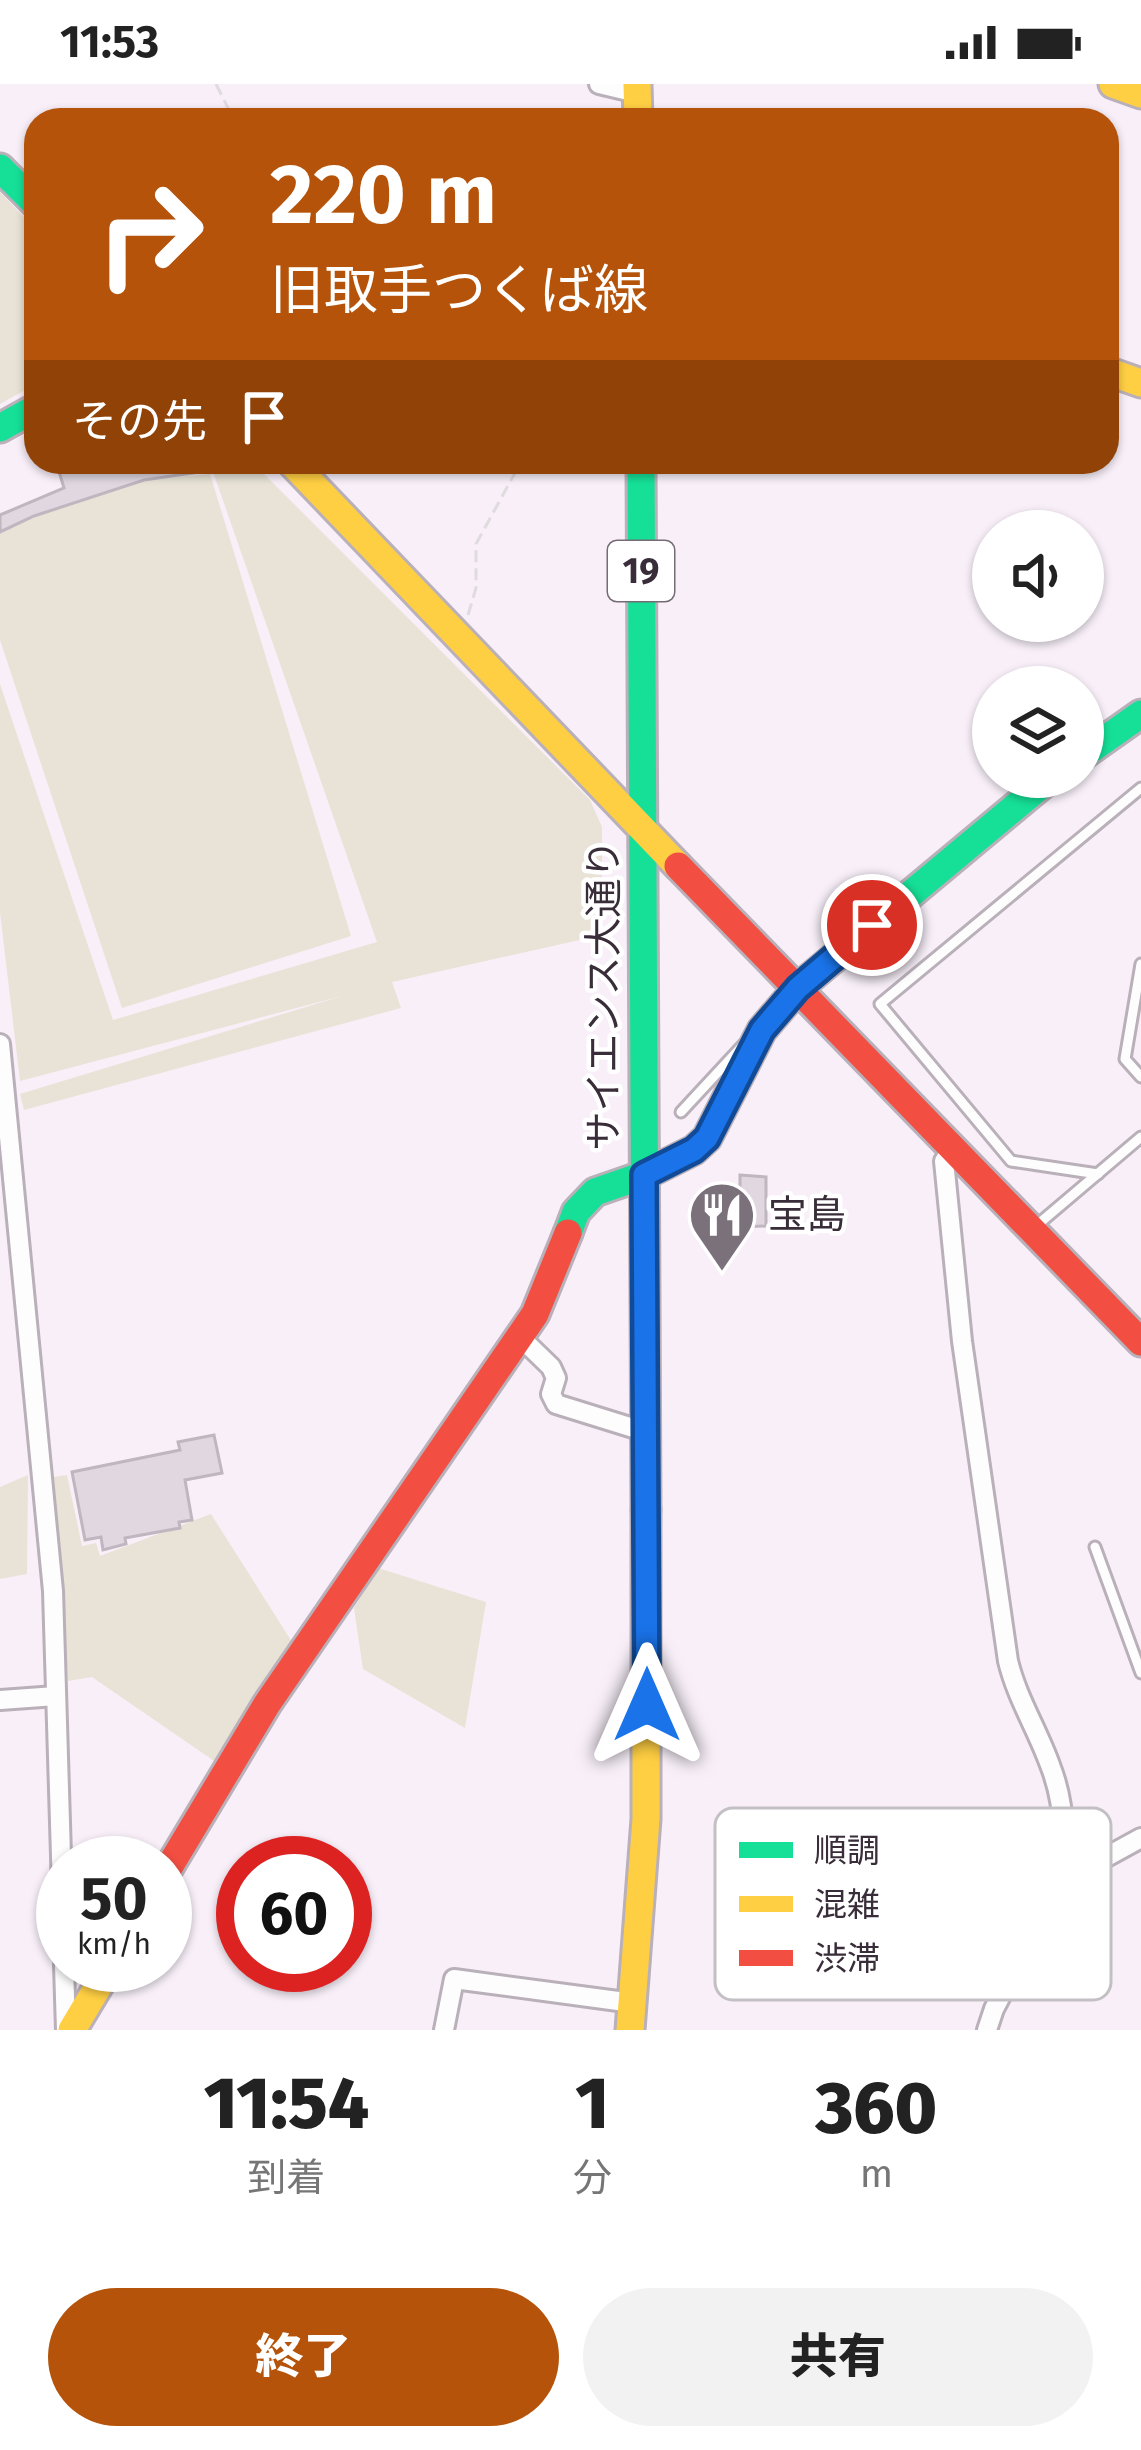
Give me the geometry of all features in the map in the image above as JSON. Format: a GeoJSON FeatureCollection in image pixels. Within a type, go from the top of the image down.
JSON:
{"type":"FeatureCollection","features":[{"type":"Feature","properties":{"kind":"main road"},"geometry":{"type":"LineString","coordinates":[[1113,84],[1141,94]]}},
{"type":"Feature","properties":{"kind":"main road"},"geometry":{"type":"LineString","coordinates":[[0,168],[24,192]]}},
{"type":"Feature","properties":{"kind":"main road"},"geometry":{"type":"LineString","coordinates":[[302,474],[1141,1342]]}},
{"type":"Feature","properties":{"kind":"main road","name":"サイエンス大通り"},"geometry":{"type":"LineString","coordinates":[[631,2017],[646,1819],[640,474]]}},
{"type":"Feature","properties":{"kind":"main road"},"geometry":{"type":"LineString","coordinates":[[1104,740],[1141,714]]}},
{"type":"Feature","properties":{"kind":"main road"},"geometry":{"type":"LineString","coordinates":[[188,1836],[267,1704],[535,1314],[576,1212],[587,1196],[694,1150],[707,1138],[762,1030],[798,988],[1026,798]]}},
{"type":"Feature","properties":{"kind":"main road"},"geometry":{"type":"LineString","coordinates":[[69,2030],[94,1992]]}},
{"type":"Feature","properties":{"kind":"street"},"geometry":{"type":"LineString","coordinates":[[599,84],[638,99]]}},
{"type":"Feature","properties":{"kind":"street"},"geometry":{"type":"LineString","coordinates":[[0,1044],[44,1465],[60,1836]]}},
{"type":"Feature","properties":{"kind":"street"},"geometry":{"type":"LineString","coordinates":[[953,1148],[944,1162],[962,1340],[1007,1661],[1016,1694],[1050,1763],[1061,1808]]}},
{"type":"Feature","properties":{"kind":"street"},"geometry":{"type":"LineString","coordinates":[[519,1336],[551,1366],[556,1378],[551,1394],[556,1404],[646,1432]]}},
{"type":"Feature","properties":{"kind":"street"},"geometry":{"type":"LineString","coordinates":[[0,1700],[56,1696]]}},
{"type":"Feature","properties":{"kind":"street"},"geometry":{"type":"LineString","coordinates":[[1111,1854],[1141,1838]]}},
{"type":"Feature","properties":{"kind":"street"},"geometry":{"type":"LineString","coordinates":[[444,2030],[454,1979],[631,2017]]}},
{"type":"Feature","properties":{"kind":"street"},"geometry":{"type":"LineString","coordinates":[[66,1992],[69,2030]]}},
{"type":"Feature","properties":{"kind":"street"},"geometry":{"type":"LineString","coordinates":[[987,2030],[998,2000]]}},
{"type":"Feature","properties":{"kind":"lane"},"geometry":{"type":"LineString","coordinates":[[1098,1174],[1011,1161],[880,1004],[1141,788]]}},
{"type":"Feature","properties":{"kind":"lane"},"geometry":{"type":"LineString","coordinates":[[1141,964],[1125,1059],[1141,1077]]}},
{"type":"Feature","properties":{"kind":"lane"},"geometry":{"type":"LineString","coordinates":[[681,1112],[730,1055],[762,1030]]}},
{"type":"Feature","properties":{"kind":"lane"},"geometry":{"type":"LineString","coordinates":[[1032,1229],[1141,1137]]}},
{"type":"Feature","properties":{"kind":"lane"},"geometry":{"type":"LineString","coordinates":[[1095,1547],[1141,1673]]}},
{"type":"Feature","properties":{"kind":"path"},"geometry":{"type":"LineString","coordinates":[[460,640],[476,589],[476,544],[514,474]]}},
{"type":"Feature","properties":{"kind":"shaded area"},"geometry":{"type":"Polygon","coordinates":[[[0,192],[24,217],[24,391],[0,404],[0,192]]]}},
{"type":"Feature","properties":{"kind":"shaded area"},"geometry":{"type":"Polygon","coordinates":[[[210,474],[351,936],[122,1008],[0,640],[0,533],[34,516],[144,480],[210,474]]]}},
{"type":"Feature","properties":{"kind":"shaded area"},"geometry":{"type":"Polygon","coordinates":[[[214,474],[264,474],[590,800],[602,827],[602,935],[392,982],[401,1008],[24,1110],[20,1094],[342,996],[20,1081],[0,912],[0,684],[113,1020],[377,942],[214,474]]]}},
{"type":"Feature","properties":{"kind":"shaded area"},"geometry":{"type":"Polygon","coordinates":[[[28,1475],[27,1574],[0,1579],[0,1487],[28,1475]]]}},
{"type":"Feature","properties":{"kind":"shaded area"},"geometry":{"type":"Polygon","coordinates":[[[67,1475],[82,1546],[96,1543],[100,1556],[211,1514],[292,1642],[220,1765],[92,1677],[68,1681],[54,1477],[67,1475]]]}},
{"type":"Feature","properties":{"kind":"shaded area"},"geometry":{"type":"Polygon","coordinates":[[[378,1568],[486,1602],[465,1728],[363,1669],[354,1608],[378,1568]]]}},
{"type":"Feature","properties":{"kind":"building"},"geometry":{"type":"Polygon","coordinates":[[[60,474],[186,474],[144,480],[0,532],[0,515],[64,488],[60,474]]]}},
{"type":"Feature","properties":{"kind":"building"},"geometry":{"type":"Polygon","coordinates":[[[740,1175],[766,1177],[766,1226],[740,1227],[740,1175]]]}},
{"type":"Feature","properties":{"kind":"building"},"geometry":{"type":"Polygon","coordinates":[[[214,1435],[222,1473],[185,1480],[192,1520],[179,1522],[180,1528],[125,1538],[126,1544],[103,1550],[101,1537],[85,1540],[72,1472],[180,1450],[178,1442],[214,1435]]]}},
{"type":"Feature","properties":{"kind":"traffic: fast"},"geometry":{"type":"LineString","coordinates":[[0,168],[24,192]]}},
{"type":"Feature","properties":{"kind":"traffic: fast"},"geometry":{"type":"LineString","coordinates":[[0,428],[24,415]]}},
{"type":"Feature","properties":{"kind":"traffic: fast"},"geometry":{"type":"LineString","coordinates":[[641,474],[646,1510]]}},
{"type":"Feature","properties":{"kind":"traffic: fast"},"geometry":{"type":"LineString","coordinates":[[1104,740],[1141,714]]}},
{"type":"Feature","properties":{"kind":"traffic: fast"},"geometry":{"type":"LineString","coordinates":[[568,1233],[576,1212],[595,1192],[644,1175],[694,1150],[707,1138],[762,1030],[798,988],[1026,798]]}},
{"type":"Feature","properties":{"kind":"traffic: slow"},"geometry":{"type":"LineString","coordinates":[[637,84],[638,108]]}},
{"type":"Feature","properties":{"kind":"traffic: slow"},"geometry":{"type":"LineString","coordinates":[[1113,84],[1141,94]]}},
{"type":"Feature","properties":{"kind":"traffic: slow"},"geometry":{"type":"LineString","coordinates":[[1119,375],[1141,383]]}},
{"type":"Feature","properties":{"kind":"traffic: slow"},"geometry":{"type":"LineString","coordinates":[[302,474],[678,866]]}},
{"type":"Feature","properties":{"kind":"traffic: slow"},"geometry":{"type":"LineString","coordinates":[[630,2030],[646,1819],[646,1510]]}},
{"type":"Feature","properties":{"kind":"traffic: slow"},"geometry":{"type":"LineString","coordinates":[[72,2030],[95,1992]]}},
{"type":"Feature","properties":{"kind":"traffic: jam"},"geometry":{"type":"LineString","coordinates":[[678,866],[1141,1342]]}},
{"type":"Feature","properties":{"kind":"traffic: jam"},"geometry":{"type":"LineString","coordinates":[[188,1836],[267,1704],[535,1314],[568,1233]]}},
{"type":"Feature","properties":{"kind":"place","name":"宝島"},"geometry":{"type":"Point","coordinates":[722,1274]}},
{"type":"Feature","properties":{"kind":"route"},"geometry":{"type":"LineString","coordinates":[[647,1705],[644,1175],[694,1150],[707,1138],[762,1030],[798,988],[872,925]]}}]}
